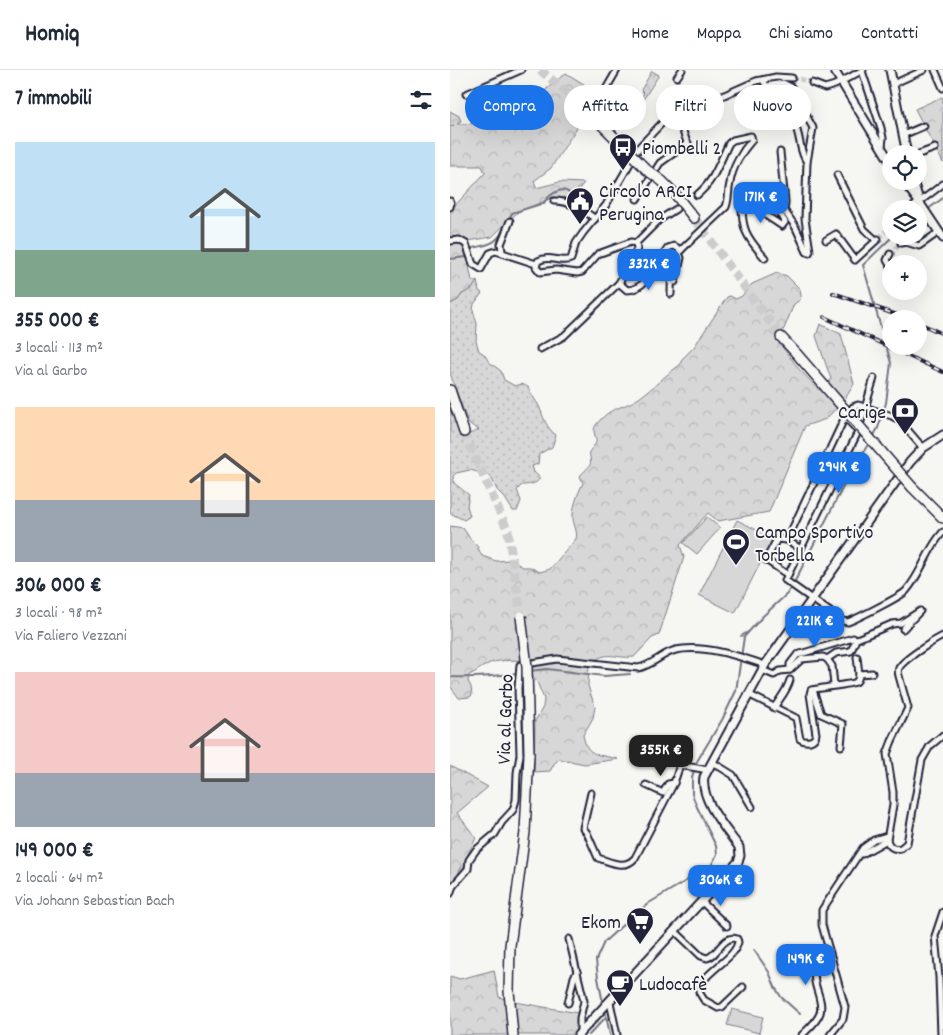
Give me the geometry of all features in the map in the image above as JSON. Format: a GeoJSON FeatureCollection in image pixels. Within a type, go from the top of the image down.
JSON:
{"type":"FeatureCollection","features":[{"type":"Feature","properties":{"kind":"highway"},"geometry":{"type":"LineString","coordinates":[[607,130],[647,170],[675,194],[694,218]]}},
{"type":"Feature","properties":{"kind":"highway"},"geometry":{"type":"LineString","coordinates":[[781,336],[912,487],[940,516]]}},
{"type":"Feature","properties":{"kind":"highway"},"geometry":{"type":"LineString","coordinates":[[450,390],[464,432]]}},
{"type":"Feature","properties":{"kind":"highway"},"geometry":{"type":"LineString","coordinates":[[513,1035],[509,991],[510,946],[525,832],[529,754],[527,667],[521,616]]}},
{"type":"Feature","properties":{"kind":"street"},"geometry":{"type":"LineString","coordinates":[[487,85],[521,70]]}},
{"type":"Feature","properties":{"kind":"street"},"geometry":{"type":"LineString","coordinates":[[608,85],[617,70]]}},
{"type":"Feature","properties":{"kind":"street"},"geometry":{"type":"LineString","coordinates":[[677,77],[682,70]]}},
{"type":"Feature","properties":{"kind":"street"},"geometry":{"type":"LineString","coordinates":[[834,70],[840,83],[882,147]]}},
{"type":"Feature","properties":{"kind":"street"},"geometry":{"type":"LineString","coordinates":[[890,70],[905,145]]}},
{"type":"Feature","properties":{"kind":"street"},"geometry":{"type":"LineString","coordinates":[[893,84],[924,70]]}},
{"type":"Feature","properties":{"kind":"street"},"geometry":{"type":"LineString","coordinates":[[935,70],[943,88]]}},
{"type":"Feature","properties":{"kind":"street"},"geometry":{"type":"LineString","coordinates":[[812,83],[825,88],[840,83],[862,71],[881,128],[882,145]]}},
{"type":"Feature","properties":{"kind":"street"},"geometry":{"type":"LineString","coordinates":[[724,95],[756,81],[776,77],[792,78]]}},
{"type":"Feature","properties":{"kind":"street"},"geometry":{"type":"LineString","coordinates":[[763,80],[766,86],[781,83],[791,87],[796,92],[814,130],[807,162],[805,219],[809,253],[794,225],[784,212],[780,152]]}},
{"type":"Feature","properties":{"kind":"street"},"geometry":{"type":"LineString","coordinates":[[903,135],[924,126]]}},
{"type":"Feature","properties":{"kind":"street"},"geometry":{"type":"LineString","coordinates":[[536,264],[545,258],[570,260],[576,244],[606,205],[640,146],[656,129]]}},
{"type":"Feature","properties":{"kind":"street"},"geometry":{"type":"LineString","coordinates":[[637,199],[660,163],[688,144],[683,130]]}},
{"type":"Feature","properties":{"kind":"street"},"geometry":{"type":"LineString","coordinates":[[796,130],[803,156],[807,162]]}},
{"type":"Feature","properties":{"kind":"street"},"geometry":{"type":"LineString","coordinates":[[670,294],[673,269],[680,251],[726,207],[730,180],[745,148],[752,140],[751,136],[730,141],[707,187],[697,194]]}},
{"type":"Feature","properties":{"kind":"street"},"geometry":{"type":"LineString","coordinates":[[927,151],[934,148]]}},
{"type":"Feature","properties":{"kind":"street"},"geometry":{"type":"LineString","coordinates":[[826,240],[836,234],[855,260],[877,239],[864,229],[837,175]]}},
{"type":"Feature","properties":{"kind":"street"},"geometry":{"type":"LineString","coordinates":[[923,200],[943,184]]}},
{"type":"Feature","properties":{"kind":"street"},"geometry":{"type":"LineString","coordinates":[[765,258],[747,237],[743,219],[742,197],[759,198],[766,216],[782,226],[785,222],[779,215],[778,209],[781,200],[784,198]]}},
{"type":"Feature","properties":{"kind":"street"},"geometry":{"type":"LineString","coordinates":[[450,201],[450,207]]}},
{"type":"Feature","properties":{"kind":"street"},"geometry":{"type":"LineString","coordinates":[[554,201],[560,201],[584,209],[595,219]]}},
{"type":"Feature","properties":{"kind":"street"},"geometry":{"type":"LineString","coordinates":[[536,264],[537,270],[540,272],[556,270],[579,273],[585,270],[600,253],[632,242],[636,243],[659,220],[676,209]]}},
{"type":"Feature","properties":{"kind":"street"},"geometry":{"type":"LineString","coordinates":[[927,214],[941,235],[927,242]]}},
{"type":"Feature","properties":{"kind":"street"},"geometry":{"type":"LineString","coordinates":[[502,251],[501,244],[510,221]]}},
{"type":"Feature","properties":{"kind":"street"},"geometry":{"type":"LineString","coordinates":[[450,241],[459,240],[466,244],[473,264],[480,268],[483,267],[490,253],[502,251],[536,264]]}},
{"type":"Feature","properties":{"kind":"street"},"geometry":{"type":"LineString","coordinates":[[540,349],[564,336],[619,283],[637,249],[636,243]]}},
{"type":"Feature","properties":{"kind":"street"},"geometry":{"type":"LineString","coordinates":[[619,283],[627,290],[639,287],[655,269],[668,248],[674,246],[680,251],[681,258],[675,282]]}},
{"type":"Feature","properties":{"kind":"street"},"geometry":{"type":"LineString","coordinates":[[874,378],[867,407],[858,431],[785,580],[843,621],[848,622],[905,592],[933,544],[943,532]]}},
{"type":"Feature","properties":{"kind":"street"},"geometry":{"type":"LineString","coordinates":[[787,540],[845,417],[853,407],[858,405],[867,407],[899,420],[924,448]]}},
{"type":"Feature","properties":{"kind":"street"},"geometry":{"type":"LineString","coordinates":[[845,417],[858,431]]}},
{"type":"Feature","properties":{"kind":"street"},"geometry":{"type":"LineString","coordinates":[[579,1034],[736,864],[740,856],[739,847],[708,801],[703,784],[704,769],[712,762],[763,668],[910,462],[924,448],[943,435]]}},
{"type":"Feature","properties":{"kind":"street"},"geometry":{"type":"LineString","coordinates":[[788,575],[766,560],[777,539],[787,540],[801,549]]}},
{"type":"Feature","properties":{"kind":"street"},"geometry":{"type":"LineString","coordinates":[[790,670],[790,664],[797,655],[853,638],[857,639],[892,624],[901,623],[920,611],[903,629]]}},
{"type":"Feature","properties":{"kind":"street"},"geometry":{"type":"LineString","coordinates":[[943,636],[917,652],[901,665],[898,670],[908,708],[888,749],[888,767],[893,798],[887,838],[891,847],[896,849],[904,847],[907,843],[922,760],[930,746],[943,735]]}},
{"type":"Feature","properties":{"kind":"street"},"geometry":{"type":"LineString","coordinates":[[851,650],[855,642]]}},
{"type":"Feature","properties":{"kind":"street","name":"Via al Garbo"},"geometry":{"type":"LineString","coordinates":[[450,894],[453,886],[468,870],[469,860],[476,850],[495,834],[502,822],[513,810],[516,800],[520,755],[518,688],[520,665],[557,659],[638,668],[677,650],[685,649],[710,650],[747,659],[763,668]]}},
{"type":"Feature","properties":{"kind":"street"},"geometry":{"type":"LineString","coordinates":[[748,694],[797,720],[800,739],[810,741],[814,739],[816,734],[810,692],[834,685],[856,683],[859,674],[855,657],[851,650]]}},
{"type":"Feature","properties":{"kind":"street"},"geometry":{"type":"LineString","coordinates":[[827,659],[836,653],[851,650]]}},
{"type":"Feature","properties":{"kind":"street"},"geometry":{"type":"LineString","coordinates":[[763,668],[774,676],[780,671],[790,670],[802,659],[823,657],[827,659],[833,669],[834,685]]}},
{"type":"Feature","properties":{"kind":"street"},"geometry":{"type":"LineString","coordinates":[[859,674],[872,673]]}},
{"type":"Feature","properties":{"kind":"street"},"geometry":{"type":"LineString","coordinates":[[774,708],[787,690],[790,680]]}},
{"type":"Feature","properties":{"kind":"street"},"geometry":{"type":"LineString","coordinates":[[813,690],[821,714],[843,724],[841,746]]}},
{"type":"Feature","properties":{"kind":"street"},"geometry":{"type":"LineString","coordinates":[[712,762],[733,775],[752,806]]}},
{"type":"Feature","properties":{"kind":"street"},"geometry":{"type":"LineString","coordinates":[[591,793],[583,828],[588,833],[598,858],[627,865],[635,858],[674,782],[680,765],[704,769]]}},
{"type":"Feature","properties":{"kind":"street"},"geometry":{"type":"LineString","coordinates":[[646,785],[663,793],[668,784],[674,782]]}},
{"type":"Feature","properties":{"kind":"street"},"geometry":{"type":"LineString","coordinates":[[830,1035],[843,1019],[845,1007],[822,925],[822,910],[859,855],[887,838]]}},
{"type":"Feature","properties":{"kind":"street"},"geometry":{"type":"LineString","coordinates":[[702,902],[727,926]]}},
{"type":"Feature","properties":{"kind":"street"},"geometry":{"type":"LineString","coordinates":[[941,1035],[940,977],[935,936],[943,912]]}},
{"type":"Feature","properties":{"kind":"street"},"geometry":{"type":"LineString","coordinates":[[675,931],[701,956],[707,958],[712,957],[730,938],[736,939],[738,942],[734,950],[701,984],[699,992],[704,1000],[718,1008],[722,1007],[743,987]]}},
{"type":"Feature","properties":{"kind":"street"},"geometry":{"type":"LineString","coordinates":[[570,939],[584,1001],[579,1034]]}},
{"type":"Feature","properties":{"kind":"street"},"geometry":{"type":"LineString","coordinates":[[802,1035],[820,1014],[814,978],[815,973],[820,966],[832,959]]}},
{"type":"Feature","properties":{"kind":"street"},"geometry":{"type":"LineString","coordinates":[[568,1003],[577,972]]}},
{"type":"Feature","properties":{"kind":"street"},"geometry":{"type":"LineString","coordinates":[[609,1003],[617,1035]]}},
{"type":"Feature","properties":{"kind":"green space"},"geometry":{"type":"Polygon","coordinates":[[[652,71],[659,75],[646,95],[646,85],[644,85],[652,71]]]}},
{"type":"Feature","properties":{"kind":"green space"},"geometry":{"type":"Polygon","coordinates":[[[566,73],[585,85],[564,85],[564,130],[575,130],[551,168],[534,181],[536,188],[560,182],[584,183],[571,198],[554,197],[518,212],[492,237],[468,241],[460,236],[450,240],[450,211],[485,173],[482,166],[450,166],[450,127],[454,125],[450,126],[450,111],[459,116],[461,121],[457,124],[465,124],[465,130],[554,130],[554,85],[551,85],[566,73]]]}},
{"type":"Feature","properties":{"kind":"green space"},"geometry":{"type":"Polygon","coordinates":[[[942,97],[943,100],[943,163],[915,109],[942,97]]]}},
{"type":"Feature","properties":{"kind":"green space"},"geometry":{"type":"Polygon","coordinates":[[[460,242],[465,246],[472,281],[477,281],[472,289],[462,294],[458,300],[450,304],[450,244],[460,242]]]}},
{"type":"Feature","properties":{"kind":"green space"},"geometry":{"type":"Polygon","coordinates":[[[777,273],[787,276],[800,289],[801,296],[800,300],[794,304],[784,329],[777,337],[780,344],[799,369],[819,390],[831,379],[816,336],[820,324],[841,334],[854,384],[845,399],[826,419],[805,426],[769,512],[718,521],[708,513],[680,545],[684,557],[659,635],[652,638],[634,657],[606,656],[596,659],[589,664],[588,686],[595,707],[593,718],[583,735],[585,742],[587,747],[594,753],[618,759],[585,764],[559,759],[550,771],[534,772],[535,721],[543,707],[544,699],[537,682],[530,674],[530,660],[495,662],[487,664],[469,675],[468,681],[472,695],[470,697],[459,698],[450,686],[450,526],[463,528],[482,556],[496,561],[510,560],[523,567],[530,567],[540,572],[550,569],[576,539],[573,510],[583,483],[580,476],[590,464],[589,452],[596,443],[594,430],[596,425],[606,414],[633,402],[681,364],[681,360],[694,347],[727,297],[730,296],[736,299],[742,296],[752,284],[777,273]]]}},
{"type":"Feature","properties":{"kind":"green space"},"geometry":{"type":"Polygon","coordinates":[[[477,281],[479,291],[482,293],[474,304],[473,310],[477,324],[476,341],[479,351],[501,371],[504,380],[515,386],[522,384],[528,387],[547,425],[556,435],[552,447],[539,454],[538,464],[532,466],[534,472],[540,478],[539,480],[532,484],[522,485],[517,490],[521,501],[517,511],[513,511],[488,475],[470,470],[456,473],[453,476],[454,483],[469,495],[467,506],[470,516],[464,520],[450,513],[450,409],[462,437],[479,430],[468,423],[450,373],[450,304],[458,300],[462,294],[472,289],[477,281]]]}},
{"type":"Feature","properties":{"kind":"green space"},"geometry":{"type":"Polygon","coordinates":[[[707,517],[720,528],[697,554],[683,543],[707,517]]]}},
{"type":"Feature","properties":{"kind":"green space","name":"Campo Sportivo Torbella"},"geometry":{"type":"Polygon","coordinates":[[[737,520],[773,538],[735,613],[699,595],[737,520]]]}},
{"type":"Feature","properties":{"kind":"green space"},"geometry":{"type":"Polygon","coordinates":[[[450,766],[488,787],[457,813],[476,838],[450,890],[450,766]]]}},
{"type":"Feature","properties":{"kind":"green space"},"geometry":{"type":"Polygon","coordinates":[[[494,970],[499,997],[515,1002],[578,1013],[576,1030],[573,1035],[450,1035],[450,976],[460,979],[494,970]]]}},
{"type":"Feature","properties":{"kind":"green space"},"geometry":{"type":"Polygon","coordinates":[[[732,1009],[763,1017],[759,1033],[727,1025],[732,1009]]]}},
{"type":"Feature","properties":{"kind":"waterway"},"geometry":{"type":"LineString","coordinates":[[509,219],[512,213],[544,203],[556,192],[563,190],[573,197]]}},
{"type":"Feature","properties":{"kind":"waterway"},"geometry":{"type":"LineString","coordinates":[[927,210],[943,198]]}},
{"type":"Feature","properties":{"kind":"waterway"},"geometry":{"type":"LineString","coordinates":[[450,259],[466,257],[473,248],[495,240],[505,228]]}},
{"type":"Feature","properties":{"kind":"waterway"},"geometry":{"type":"LineString","coordinates":[[873,437],[886,403],[891,363],[863,265],[884,245]]}},
{"type":"Feature","properties":{"kind":"waterway"},"geometry":{"type":"LineString","coordinates":[[603,1003],[596,960],[604,942],[649,903],[711,866],[717,854],[716,846],[692,794],[692,778],[696,763],[722,720],[736,691],[744,637],[787,594],[849,475],[869,443]]}},
{"type":"Feature","properties":{"kind":"waterway"},"geometry":{"type":"LineString","coordinates":[[741,636],[748,632]]}},
{"type":"Feature","properties":{"kind":"waterway"},"geometry":{"type":"LineString","coordinates":[[529,671],[547,669],[604,676],[630,674]]}},
{"type":"Feature","properties":{"kind":"waterway"},"geometry":{"type":"LineString","coordinates":[[450,677],[506,675],[525,672]]}},
{"type":"Feature","properties":{"kind":"waterway"},"geometry":{"type":"LineString","coordinates":[[690,878],[695,883]]}},
{"type":"Feature","properties":{"kind":"waterway"},"geometry":{"type":"LineString","coordinates":[[754,950],[769,972],[781,997],[800,1014]]}},
{"type":"Feature","properties":{"kind":"waterway"},"geometry":{"type":"LineString","coordinates":[[605,1010],[610,1035]]}},
{"type":"Feature","properties":{"kind":"waterway"},"geometry":{"type":"LineString","coordinates":[[589,1035],[606,1017]]}},
{"type":"Feature","properties":{"kind":"tunnel"},"geometry":{"type":"LineString","coordinates":[[540,70],[564,90]]}},
{"type":"Feature","properties":{"kind":"tunnel"},"geometry":{"type":"LineString","coordinates":[[792,78],[812,83]]}},
{"type":"Feature","properties":{"kind":"tunnel"},"geometry":{"type":"LineString","coordinates":[[694,218],[781,337]]}},
{"type":"Feature","properties":{"kind":"tunnel"},"geometry":{"type":"LineString","coordinates":[[879,238],[882,235]]}},
{"type":"Feature","properties":{"kind":"tunnel"},"geometry":{"type":"LineString","coordinates":[[890,254],[899,245]]}},
{"type":"Feature","properties":{"kind":"tunnel"},"geometry":{"type":"LineString","coordinates":[[464,432],[508,531],[521,616]]}},
{"type":"Feature","properties":{"kind":"railway"},"geometry":{"type":"LineString","coordinates":[[833,293],[883,310]]}},
{"type":"Feature","properties":{"kind":"railway"},"geometry":{"type":"LineString","coordinates":[[824,317],[943,372]]}},
{"type":"Feature","properties":{"kind":"railway"},"geometry":{"type":"LineString","coordinates":[[927,327],[943,334]]}},
{"type":"Feature","properties":{"kind":"place","name":"Piombelli 2"},"geometry":{"type":"Point","coordinates":[623,171]}},
{"type":"Feature","properties":{"kind":"place","name":"Circolo ARCI Perugina"},"geometry":{"type":"Point","coordinates":[580,225]}},
{"type":"Feature","properties":{"kind":"place","name":"Carige"},"geometry":{"type":"Point","coordinates":[905,435]}},
{"type":"Feature","properties":{"kind":"place","name":"Campo Sportivo Torbella"},"geometry":{"type":"Point","coordinates":[736,566]}},
{"type":"Feature","properties":{"kind":"place","name":"Ekom"},"geometry":{"type":"Point","coordinates":[640,945]}},
{"type":"Feature","properties":{"kind":"place","name":"Ludocafè"},"geometry":{"type":"Point","coordinates":[620,1007]}}]}
